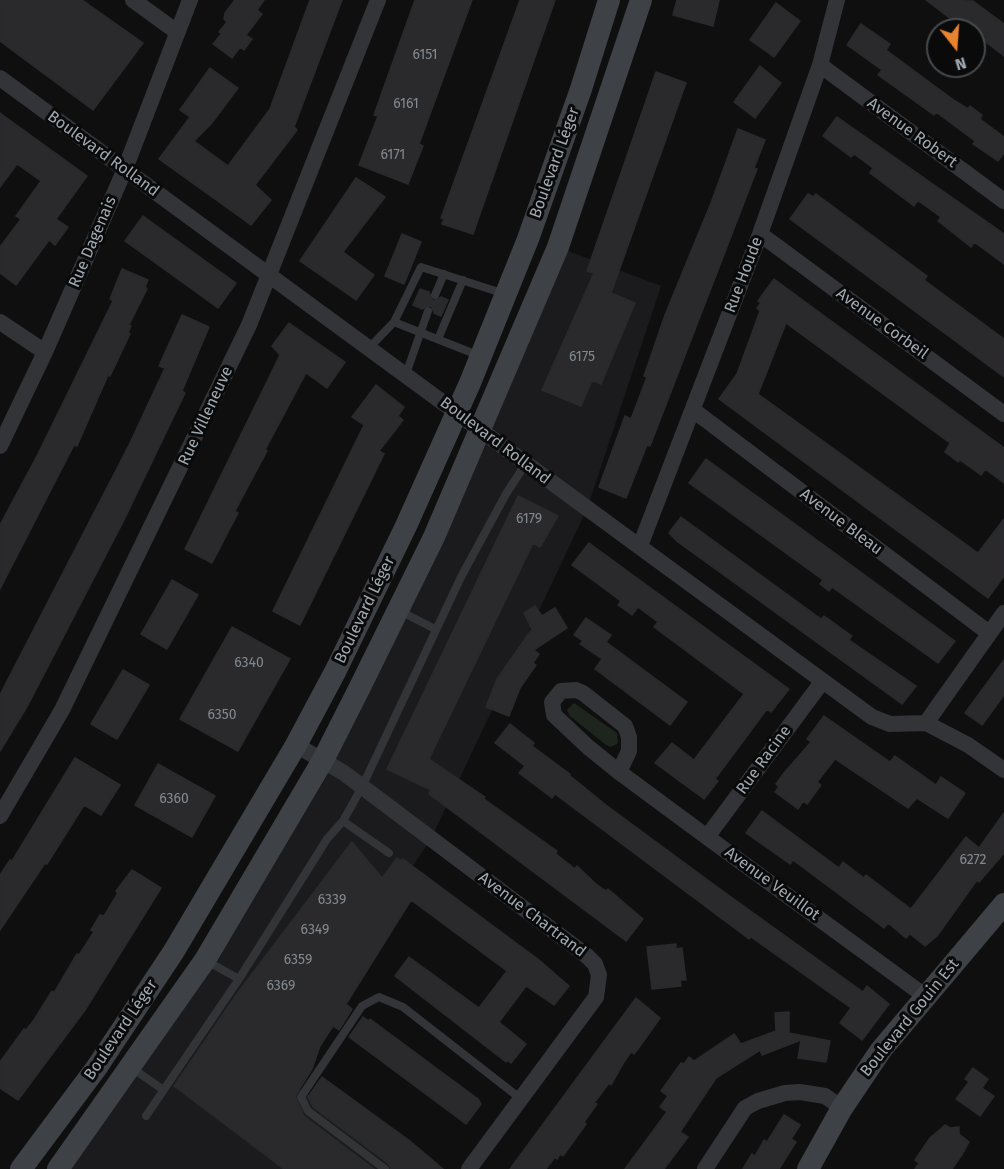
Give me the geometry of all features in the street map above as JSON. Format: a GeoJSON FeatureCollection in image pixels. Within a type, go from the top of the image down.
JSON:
{"type":"FeatureCollection","features":[{"type":"Feature","properties":{"kind":"main road","name":"Boulevard Léger"},"geometry":{"type":"LineString","coordinates":[[21,1169],[97,1067],[174,951],[296,745],[371,598],[457,413],[506,294],[581,89],[609,0]]}},
{"type":"Feature","properties":{"kind":"main road","name":"Boulevard Léger"},"geometry":{"type":"LineString","coordinates":[[58,1169],[126,1076],[205,960],[323,760],[398,610],[434,537],[481,431],[558,247],[640,0]]}},
{"type":"Feature","properties":{"kind":"main road","name":"Boulevard Gouin Est"},"geometry":{"type":"LineString","coordinates":[[808,1169],[842,1108],[881,1050],[1004,904]]}},
{"type":"Feature","properties":{"kind":"main road"},"geometry":{"type":"LineString","coordinates":[[97,1067],[126,1076]]}},
{"type":"Feature","properties":{"kind":"street"},"geometry":{"type":"LineString","coordinates":[[133,0],[177,32]]}},
{"type":"Feature","properties":{"kind":"street","name":"Rue Dagenais"},"geometry":{"type":"LineString","coordinates":[[0,446],[45,352],[124,169],[190,0]]}},
{"type":"Feature","properties":{"kind":"street","name":"Rue Villeneuve"},"geometry":{"type":"LineString","coordinates":[[0,816],[62,710],[114,608],[249,326],[378,0]]}},
{"type":"Feature","properties":{"kind":"street","name":"Rue Houde"},"geometry":{"type":"LineString","coordinates":[[640,546],[760,234],[820,65],[837,0]]}},
{"type":"Feature","properties":{"kind":"street","name":"Avenue Robert"},"geometry":{"type":"LineString","coordinates":[[820,65],[1004,201]]}},
{"type":"Feature","properties":{"kind":"street","name":"Boulevard Rolland"},"geometry":{"type":"LineString","coordinates":[[0,78],[406,374],[822,682],[880,721],[900,725],[926,723]]}},
{"type":"Feature","properties":{"kind":"street","name":"Avenue Corbeil"},"geometry":{"type":"LineString","coordinates":[[760,234],[1004,414]]}},
{"type":"Feature","properties":{"kind":"street"},"geometry":{"type":"LineString","coordinates":[[0,322],[45,352]]}},
{"type":"Feature","properties":{"kind":"street","name":"Avenue Bleau"},"geometry":{"type":"LineString","coordinates":[[693,410],[989,633]]}},
{"type":"Feature","properties":{"kind":"street"},"geometry":{"type":"LineString","coordinates":[[1004,614],[926,723],[968,745],[1004,770]]}},
{"type":"Feature","properties":{"kind":"street","name":"Rue Racine"},"geometry":{"type":"LineString","coordinates":[[706,837],[822,682]]}},
{"type":"Feature","properties":{"kind":"street","name":"Avenue Veuillot"},"geometry":{"type":"LineString","coordinates":[[619,772],[629,751],[629,737],[625,726],[583,693],[576,690],[561,691],[552,702],[557,721],[619,772],[925,996]]}},
{"type":"Feature","properties":{"kind":"street","name":"Avenue Chartrand"},"geometry":{"type":"LineString","coordinates":[[296,745],[323,760],[362,787],[595,964],[599,975],[596,996],[469,1169]]}},
{"type":"Feature","properties":{"kind":"street"},"geometry":{"type":"LineString","coordinates":[[705,1169],[745,1108],[758,1101],[785,1093],[800,1092],[825,1096],[842,1108]]}},
{"type":"Feature","properties":{"kind":"lane"},"geometry":{"type":"LineString","coordinates":[[369,348],[394,322],[421,267],[506,294]]}},
{"type":"Feature","properties":{"kind":"lane"},"geometry":{"type":"LineString","coordinates":[[435,295],[444,274]]}},
{"type":"Feature","properties":{"kind":"lane"},"geometry":{"type":"LineString","coordinates":[[438,339],[463,280]]}},
{"type":"Feature","properties":{"kind":"lane"},"geometry":{"type":"LineString","coordinates":[[406,374],[428,311]]}},
{"type":"Feature","properties":{"kind":"lane"},"geometry":{"type":"LineString","coordinates":[[394,322],[480,357]]}},
{"type":"Feature","properties":{"kind":"lane"},"geometry":{"type":"LineString","coordinates":[[146,1116],[162,1089],[239,979],[327,839],[343,820],[362,787],[435,629],[506,494],[526,463]]}},
{"type":"Feature","properties":{"kind":"lane"},"geometry":{"type":"LineString","coordinates":[[398,610],[435,629]]}},
{"type":"Feature","properties":{"kind":"lane"},"geometry":{"type":"LineString","coordinates":[[343,820],[389,853]]}},
{"type":"Feature","properties":{"kind":"lane"},"geometry":{"type":"LineString","coordinates":[[205,960],[239,979]]}},
{"type":"Feature","properties":{"kind":"lane"},"geometry":{"type":"LineString","coordinates":[[385,1169],[308,1111],[300,1097],[362,1006],[379,997],[403,1007],[521,1099]]}},
{"type":"Feature","properties":{"kind":"lane"},"geometry":{"type":"LineString","coordinates":[[126,1076],[162,1089]]}},
{"type":"Feature","properties":{"kind":"shaded area"},"geometry":{"type":"Polygon","coordinates":[[[558,247],[661,286],[587,509],[431,839],[274,1071],[417,1169],[56,1169],[323,760],[558,247]]]}},
{"type":"Feature","properties":{"kind":"shaded area"},"geometry":{"type":"Polygon","coordinates":[[[574,703],[617,733],[618,743],[611,747],[606,745],[570,716],[567,710],[574,703]]]}},
{"type":"Feature","properties":{"kind":"building"},"geometry":{"type":"Polygon","coordinates":[[[0,0],[82,0],[143,43],[93,110],[0,41],[0,0]]]}},
{"type":"Feature","properties":{"kind":"building"},"geometry":{"type":"Polygon","coordinates":[[[235,0],[264,0],[257,10],[262,14],[246,35],[252,39],[244,50],[240,47],[232,58],[213,44],[227,22],[224,19],[225,13],[235,0]]]}},
{"type":"Feature","properties":{"kind":"building"},"geometry":{"type":"Polygon","coordinates":[[[310,0],[342,0],[294,127],[297,130],[255,185],[271,200],[251,225],[159,159],[190,117],[180,110],[210,68],[238,88],[211,124],[194,141],[228,166],[270,109],[310,0]]]}},
{"type":"Feature","properties":{"kind":"building"},"geometry":{"type":"Polygon","coordinates":[[[415,0],[472,0],[419,144],[423,146],[408,184],[359,165],[378,116],[374,115],[415,0]]]}},
{"type":"Feature","properties":{"kind":"building"},"geometry":{"type":"Polygon","coordinates":[[[520,0],[555,0],[473,234],[442,224],[444,219],[441,218],[520,0]]]}},
{"type":"Feature","properties":{"kind":"building"},"geometry":{"type":"Polygon","coordinates":[[[677,0],[719,0],[713,26],[673,15],[677,0]]]}},
{"type":"Feature","properties":{"kind":"building"},"geometry":{"type":"Polygon","coordinates":[[[926,0],[973,1],[1004,24],[1004,56],[986,42],[986,18],[949,18],[926,0]]]}},
{"type":"Feature","properties":{"kind":"building"},"geometry":{"type":"Polygon","coordinates":[[[776,3],[800,21],[774,57],[750,40],[776,3]]]}},
{"type":"Feature","properties":{"kind":"building"},"geometry":{"type":"Polygon","coordinates":[[[861,24],[890,44],[886,50],[955,101],[968,109],[970,106],[982,115],[980,119],[1004,137],[1004,153],[998,161],[973,144],[975,141],[936,112],[934,115],[878,75],[882,70],[847,45],[861,24]]]}},
{"type":"Feature","properties":{"kind":"building"},"geometry":{"type":"Polygon","coordinates":[[[760,66],[781,83],[755,118],[734,102],[760,66]]]}},
{"type":"Feature","properties":{"kind":"building"},"geometry":{"type":"Polygon","coordinates":[[[656,72],[686,83],[611,293],[635,303],[601,384],[592,380],[581,406],[542,390],[594,273],[587,271],[656,72]]]}},
{"type":"Feature","properties":{"kind":"building"},"geometry":{"type":"Polygon","coordinates":[[[0,113],[87,176],[56,219],[68,227],[55,245],[49,240],[16,285],[0,273],[0,247],[21,219],[16,216],[41,181],[17,164],[0,187],[0,113]]]}},
{"type":"Feature","properties":{"kind":"building"},"geometry":{"type":"Polygon","coordinates":[[[837,117],[1004,234],[1004,264],[974,242],[971,247],[938,221],[941,217],[920,202],[917,201],[914,206],[870,173],[873,168],[854,154],[851,157],[823,136],[837,117]]]}},
{"type":"Feature","properties":{"kind":"building"},"geometry":{"type":"Polygon","coordinates":[[[738,129],[765,140],[754,168],[757,169],[650,446],[647,445],[626,498],[599,487],[625,416],[631,419],[647,377],[644,376],[665,315],[711,203],[738,129]]]}},
{"type":"Feature","properties":{"kind":"building"},"geometry":{"type":"Polygon","coordinates":[[[356,178],[385,197],[343,252],[374,275],[356,300],[300,261],[356,178]]]}},
{"type":"Feature","properties":{"kind":"building"},"geometry":{"type":"Polygon","coordinates":[[[808,194],[813,197],[816,194],[873,236],[927,276],[924,280],[1004,339],[1004,377],[790,219],[808,194]]]}},
{"type":"Feature","properties":{"kind":"building"},"geometry":{"type":"Polygon","coordinates":[[[143,216],[236,283],[218,308],[125,241],[143,216]]]}},
{"type":"Feature","properties":{"kind":"building"},"geometry":{"type":"Polygon","coordinates":[[[402,234],[421,242],[404,284],[385,276],[402,234]]]}},
{"type":"Feature","properties":{"kind":"building"},"geometry":{"type":"Polygon","coordinates":[[[122,269],[148,280],[145,287],[147,289],[129,325],[131,326],[128,333],[130,334],[110,376],[108,375],[77,446],[74,445],[0,589],[0,525],[38,454],[113,301],[110,299],[122,269]]]}},
{"type":"Feature","properties":{"kind":"building"},"geometry":{"type":"Polygon","coordinates":[[[774,279],[1004,448],[1004,483],[985,469],[981,475],[960,460],[958,462],[945,452],[950,443],[786,323],[758,394],[978,553],[1004,519],[1004,576],[988,598],[719,399],[737,374],[760,311],[757,308],[761,303],[758,301],[774,279]]]}},
{"type":"Feature","properties":{"kind":"building"},"geometry":{"type":"Polygon","coordinates":[[[420,289],[429,292],[433,301],[441,297],[448,300],[441,316],[434,313],[431,305],[422,309],[413,305],[420,289]]]}},
{"type":"Feature","properties":{"kind":"building"},"geometry":{"type":"Polygon","coordinates":[[[182,315],[209,327],[182,391],[185,393],[124,520],[28,705],[0,751],[0,695],[129,445],[165,368],[159,366],[182,315]]]}},
{"type":"Feature","properties":{"kind":"building"},"geometry":{"type":"Polygon","coordinates":[[[289,323],[345,362],[327,388],[306,373],[265,450],[267,451],[235,511],[238,513],[212,563],[185,549],[280,355],[272,346],[289,323]]]}},
{"type":"Feature","properties":{"kind":"building"},"geometry":{"type":"Polygon","coordinates":[[[376,385],[404,407],[398,416],[403,420],[379,451],[384,454],[300,625],[273,611],[364,425],[352,417],[376,385]]]}},
{"type":"Feature","properties":{"kind":"building"},"geometry":{"type":"Polygon","coordinates":[[[706,459],[955,641],[938,663],[832,587],[829,591],[820,584],[823,580],[689,483],[706,459]]]}},
{"type":"Feature","properties":{"kind":"building"},"geometry":{"type":"Polygon","coordinates":[[[518,496],[558,516],[540,547],[533,543],[429,759],[485,797],[484,799],[557,851],[556,854],[575,869],[577,866],[596,884],[606,891],[608,889],[643,919],[626,941],[429,794],[431,790],[387,769],[518,496]]]}},
{"type":"Feature","properties":{"kind":"building"},"geometry":{"type":"Polygon","coordinates":[[[681,517],[821,619],[824,616],[852,636],[849,640],[916,686],[902,704],[678,542],[669,533],[681,517]]]}},
{"type":"Feature","properties":{"kind":"building"},"geometry":{"type":"Polygon","coordinates":[[[589,543],[789,689],[771,712],[767,709],[715,779],[718,781],[704,799],[655,763],[672,743],[694,760],[744,694],[654,627],[658,622],[638,607],[632,615],[618,605],[621,601],[572,565],[589,543]]]}},
{"type":"Feature","properties":{"kind":"building"},"geometry":{"type":"Polygon","coordinates":[[[172,580],[198,595],[167,649],[141,634],[172,580]]]}},
{"type":"Feature","properties":{"kind":"building"},"geometry":{"type":"Polygon","coordinates":[[[535,606],[542,616],[555,608],[567,628],[534,650],[539,654],[533,663],[536,665],[520,688],[509,716],[486,707],[497,679],[532,629],[524,613],[535,606]]]}},
{"type":"Feature","properties":{"kind":"building"},"geometry":{"type":"Polygon","coordinates":[[[586,618],[611,635],[606,642],[687,702],[670,725],[595,669],[602,659],[580,644],[583,641],[574,635],[586,618]]]}},
{"type":"Feature","properties":{"kind":"building"},"geometry":{"type":"Polygon","coordinates":[[[232,627],[290,659],[238,751],[180,719],[232,627]]]}},
{"type":"Feature","properties":{"kind":"building"},"geometry":{"type":"Polygon","coordinates":[[[1004,660],[1004,695],[982,725],[965,713],[1004,660]]]}},
{"type":"Feature","properties":{"kind":"building"},"geometry":{"type":"Polygon","coordinates":[[[123,670],[149,685],[117,739],[91,724],[123,670]]]}},
{"type":"Feature","properties":{"kind":"building"},"geometry":{"type":"Polygon","coordinates":[[[824,716],[890,762],[895,756],[936,785],[941,777],[965,793],[948,818],[917,798],[908,808],[835,759],[817,782],[821,785],[807,804],[803,801],[798,809],[775,792],[779,787],[776,784],[811,742],[807,739],[824,716]]]}},
{"type":"Feature","properties":{"kind":"building"},"geometry":{"type":"Polygon","coordinates":[[[510,724],[534,743],[532,746],[606,805],[863,992],[867,986],[889,1004],[862,1040],[840,1023],[851,1008],[751,937],[749,939],[555,794],[552,798],[519,773],[525,766],[495,743],[510,724]]]}},
{"type":"Feature","properties":{"kind":"building"},"geometry":{"type":"Polygon","coordinates":[[[75,758],[120,785],[101,815],[84,805],[47,864],[45,863],[0,930],[0,875],[10,860],[12,861],[75,758]]]}},
{"type":"Feature","properties":{"kind":"building"},"geometry":{"type":"Polygon","coordinates":[[[158,764],[215,796],[192,837],[135,805],[158,764]]]}},
{"type":"Feature","properties":{"kind":"building"},"geometry":{"type":"Polygon","coordinates":[[[762,811],[839,868],[843,862],[864,878],[866,875],[911,909],[966,837],[979,848],[1004,813],[1004,853],[979,882],[977,880],[937,936],[925,946],[910,934],[906,938],[888,923],[884,928],[793,860],[790,864],[746,833],[762,811]]]}},
{"type":"Feature","properties":{"kind":"building"},"geometry":{"type":"Polygon","coordinates":[[[352,842],[382,878],[397,858],[401,861],[403,859],[539,960],[569,986],[554,1005],[526,986],[499,1022],[526,1044],[511,1063],[507,1060],[506,1062],[395,976],[409,957],[479,1008],[507,971],[411,900],[346,1004],[352,1009],[339,1030],[333,1026],[320,1046],[312,1069],[295,1096],[304,1116],[374,1169],[284,1169],[174,1086],[239,991],[352,842]]]}},
{"type":"Feature","properties":{"kind":"building"},"geometry":{"type":"Polygon","coordinates":[[[132,870],[161,888],[85,1010],[18,1100],[0,1088],[0,1062],[24,1029],[26,1030],[34,1020],[52,991],[54,993],[77,954],[79,955],[94,932],[91,930],[100,915],[104,916],[118,893],[116,891],[132,870]]]}},
{"type":"Feature","properties":{"kind":"building"},"geometry":{"type":"Polygon","coordinates":[[[676,944],[676,949],[682,948],[686,980],[680,980],[681,986],[652,989],[647,947],[676,944]]]}},
{"type":"Feature","properties":{"kind":"building"},"geometry":{"type":"Polygon","coordinates":[[[636,998],[660,1018],[634,1054],[631,1052],[611,1085],[609,1083],[594,1103],[597,1104],[584,1122],[586,1124],[563,1156],[560,1154],[557,1159],[555,1157],[546,1169],[510,1169],[636,998]]]}},
{"type":"Feature","properties":{"kind":"building"},"geometry":{"type":"Polygon","coordinates":[[[789,1012],[789,1033],[830,1041],[826,1062],[798,1058],[801,1040],[762,1055],[760,1050],[716,1078],[680,1132],[688,1137],[664,1169],[625,1169],[667,1112],[660,1107],[668,1096],[661,1091],[681,1063],[684,1064],[689,1057],[694,1061],[734,1034],[741,1044],[776,1031],[775,1013],[789,1012]]]}},
{"type":"Feature","properties":{"kind":"building"},"geometry":{"type":"Polygon","coordinates":[[[363,1017],[369,1021],[370,1019],[478,1099],[481,1104],[466,1124],[349,1037],[363,1017]]]}},
{"type":"Feature","properties":{"kind":"building"},"geometry":{"type":"Polygon","coordinates":[[[973,1068],[988,1079],[982,1088],[994,1096],[980,1116],[956,1099],[969,1082],[965,1079],[973,1068]]]}},
{"type":"Feature","properties":{"kind":"building"},"geometry":{"type":"Polygon","coordinates":[[[322,1077],[410,1141],[443,1169],[391,1169],[389,1164],[313,1107],[308,1097],[322,1077]]]}},
{"type":"Feature","properties":{"kind":"building"},"geometry":{"type":"Polygon","coordinates":[[[784,1115],[800,1125],[791,1139],[796,1142],[779,1169],[743,1169],[752,1154],[755,1156],[764,1140],[767,1142],[784,1115]]]}},
{"type":"Feature","properties":{"kind":"building"},"geometry":{"type":"Polygon","coordinates":[[[945,1125],[950,1128],[959,1127],[959,1134],[969,1142],[963,1153],[952,1169],[915,1169],[919,1163],[915,1160],[930,1138],[945,1125]]]}}]}
